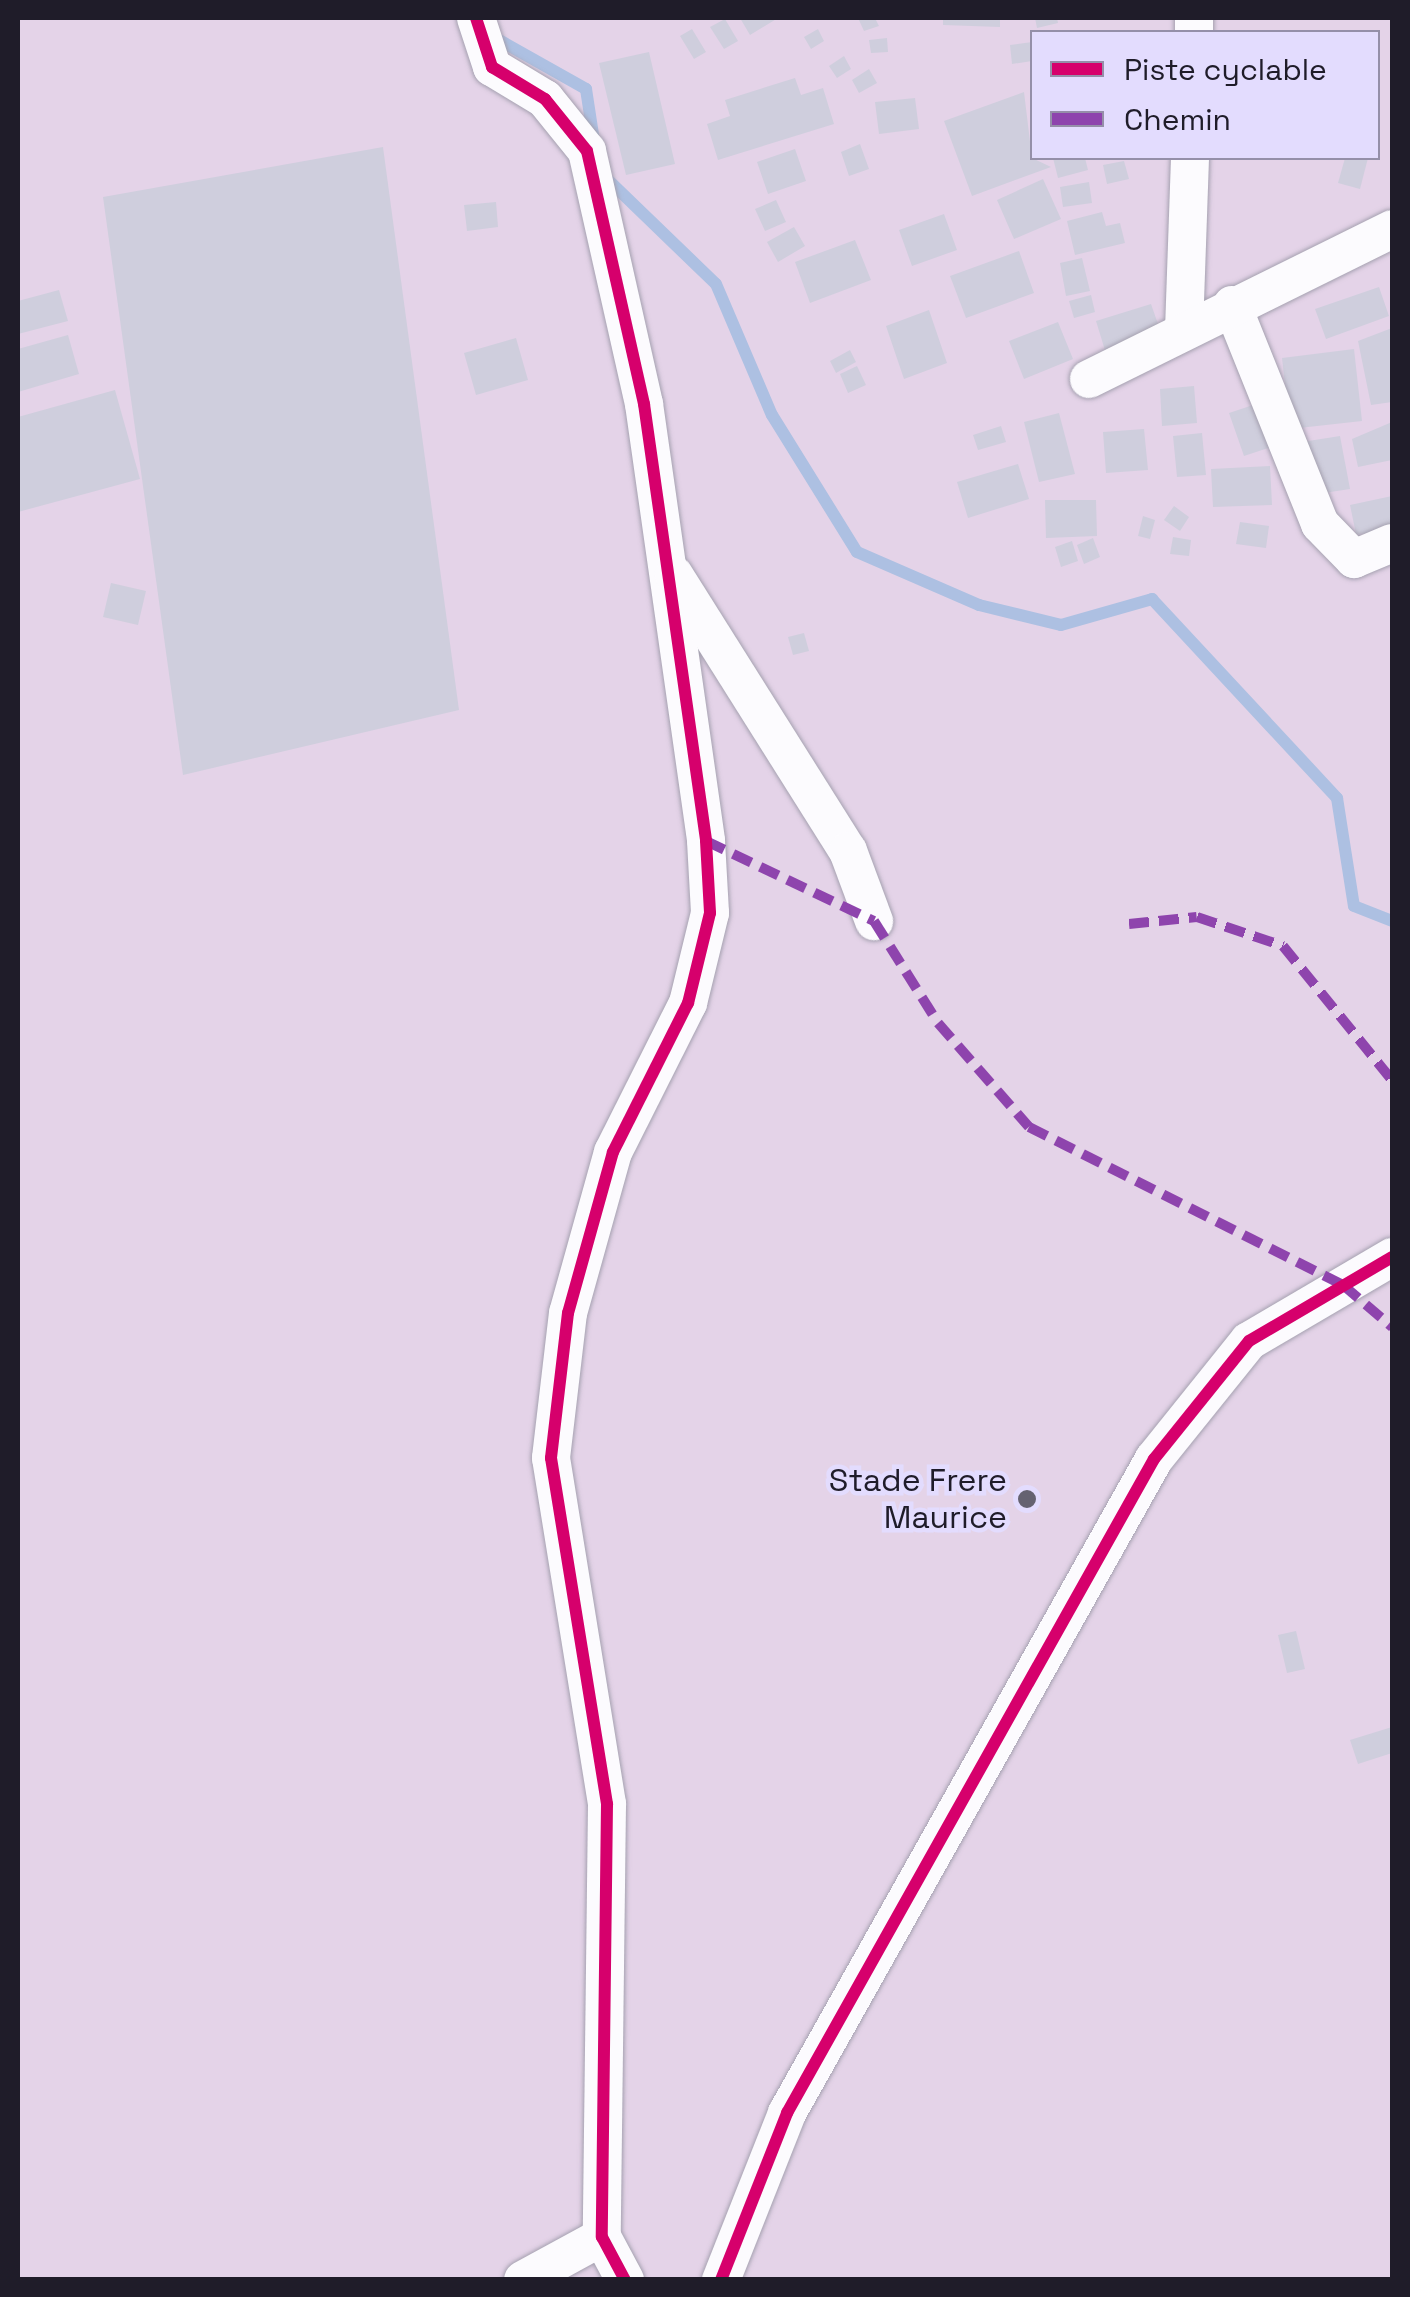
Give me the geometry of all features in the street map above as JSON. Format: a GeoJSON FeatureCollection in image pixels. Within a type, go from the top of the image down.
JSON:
{"type":"FeatureCollection","features":[{"type":"Feature","properties":{"kind":"street"},"geometry":{"type":"LineString","coordinates":[[476,18],[492,67],[545,99],[587,151],[644,404],[710,913],[688,1003],[613,1152],[568,1313],[551,1458],[607,1804],[602,2238],[625,2280]]}},
{"type":"Feature","properties":{"kind":"street"},"geometry":{"type":"LineString","coordinates":[[1184,330],[1190,160]]}},
{"type":"Feature","properties":{"kind":"street"},"geometry":{"type":"LineString","coordinates":[[1089,379],[1232,305],[1392,230]]}},
{"type":"Feature","properties":{"kind":"street"},"geometry":{"type":"LineString","coordinates":[[1232,305],[1320,524],[1354,559],[1392,543]]}},
{"type":"Feature","properties":{"kind":"street"},"geometry":{"type":"LineString","coordinates":[[667,564],[848,850],[874,921]]}},
{"type":"Feature","properties":{"kind":"street"},"geometry":{"type":"LineString","coordinates":[[722,2280],[787,2113],[1154,1459],[1249,1341],[1392,1257]]}},
{"type":"Feature","properties":{"kind":"street"},"geometry":{"type":"LineString","coordinates":[[522,2280],[602,2238]]}},
{"type":"Feature","properties":{"kind":"shaded area"},"geometry":{"type":"Polygon","coordinates":[[[18,18],[1392,18],[1392,2279],[18,2279],[18,18]]]}},
{"type":"Feature","properties":{"kind":"building"},"geometry":{"type":"Polygon","coordinates":[[[740,18],[778,18],[750,35],[740,18]]]}},
{"type":"Feature","properties":{"kind":"building"},"geometry":{"type":"Polygon","coordinates":[[[858,18],[875,18],[879,26],[864,31],[858,18]]]}},
{"type":"Feature","properties":{"kind":"building"},"geometry":{"type":"Polygon","coordinates":[[[943,18],[1000,18],[1000,27],[943,25],[943,18]]]}},
{"type":"Feature","properties":{"kind":"building"},"geometry":{"type":"Polygon","coordinates":[[[1035,18],[1057,18],[1058,23],[1037,28],[1035,18]]]}},
{"type":"Feature","properties":{"kind":"building"},"geometry":{"type":"Polygon","coordinates":[[[725,19],[738,41],[724,49],[710,27],[725,19]]]}},
{"type":"Feature","properties":{"kind":"building"},"geometry":{"type":"Polygon","coordinates":[[[692,29],[706,52],[694,59],[680,36],[692,29]]]}},
{"type":"Feature","properties":{"kind":"building"},"geometry":{"type":"Polygon","coordinates":[[[818,29],[824,41],[811,49],[804,37],[818,29]]]}},
{"type":"Feature","properties":{"kind":"building"},"geometry":{"type":"Polygon","coordinates":[[[887,38],[888,52],[871,53],[869,40],[887,38]]]}},
{"type":"Feature","properties":{"kind":"building"},"geometry":{"type":"Polygon","coordinates":[[[1030,42],[1030,61],[1012,64],[1010,45],[1030,42]]]}},
{"type":"Feature","properties":{"kind":"building"},"geometry":{"type":"Polygon","coordinates":[[[649,52],[675,164],[626,175],[599,63],[649,52]]]}},
{"type":"Feature","properties":{"kind":"building"},"geometry":{"type":"Polygon","coordinates":[[[844,56],[851,69],[837,78],[829,66],[844,56]]]}},
{"type":"Feature","properties":{"kind":"building"},"geometry":{"type":"Polygon","coordinates":[[[869,69],[877,83],[859,93],[852,80],[869,69]]]}},
{"type":"Feature","properties":{"kind":"building"},"geometry":{"type":"Polygon","coordinates":[[[795,78],[801,95],[823,88],[834,124],[718,160],[707,124],[730,116],[725,100],[795,78]]]}},
{"type":"Feature","properties":{"kind":"building"},"geometry":{"type":"Polygon","coordinates":[[[1024,92],[1030,160],[1051,167],[972,196],[944,121],[1024,92]]]}},
{"type":"Feature","properties":{"kind":"building"},"geometry":{"type":"Polygon","coordinates":[[[915,98],[919,129],[879,134],[875,102],[915,98]]]}},
{"type":"Feature","properties":{"kind":"building"},"geometry":{"type":"Polygon","coordinates":[[[860,144],[869,169],[849,176],[841,152],[860,144]]]}},
{"type":"Feature","properties":{"kind":"building"},"geometry":{"type":"Polygon","coordinates":[[[383,147],[459,710],[183,775],[103,197],[383,147]]]}},
{"type":"Feature","properties":{"kind":"building"},"geometry":{"type":"Polygon","coordinates":[[[795,149],[806,181],[768,194],[757,162],[795,149]]]}},
{"type":"Feature","properties":{"kind":"building"},"geometry":{"type":"Polygon","coordinates":[[[1054,160],[1086,160],[1088,170],[1058,178],[1054,160]]]}},
{"type":"Feature","properties":{"kind":"building"},"geometry":{"type":"Polygon","coordinates":[[[1344,160],[1367,160],[1360,189],[1338,183],[1344,160]]]}},
{"type":"Feature","properties":{"kind":"building"},"geometry":{"type":"Polygon","coordinates":[[[1124,161],[1129,179],[1107,184],[1103,165],[1124,161]]]}},
{"type":"Feature","properties":{"kind":"building"},"geometry":{"type":"Polygon","coordinates":[[[1043,179],[1061,219],[1014,239],[997,200],[1043,179]]]}},
{"type":"Feature","properties":{"kind":"building"},"geometry":{"type":"Polygon","coordinates":[[[1089,182],[1092,203],[1063,207],[1060,187],[1089,182]]]}},
{"type":"Feature","properties":{"kind":"building"},"geometry":{"type":"Polygon","coordinates":[[[776,200],[786,222],[765,231],[755,209],[776,200]]]}},
{"type":"Feature","properties":{"kind":"building"},"geometry":{"type":"Polygon","coordinates":[[[496,202],[498,227],[467,231],[464,205],[496,202]]]}},
{"type":"Feature","properties":{"kind":"building"},"geometry":{"type":"Polygon","coordinates":[[[1102,212],[1106,226],[1120,223],[1125,243],[1075,255],[1067,221],[1102,212]]]}},
{"type":"Feature","properties":{"kind":"building"},"geometry":{"type":"Polygon","coordinates":[[[944,214],[957,250],[912,266],[899,230],[944,214]]]}},
{"type":"Feature","properties":{"kind":"building"},"geometry":{"type":"Polygon","coordinates":[[[794,227],[805,246],[778,262],[767,242],[794,227]]]}},
{"type":"Feature","properties":{"kind":"building"},"geometry":{"type":"Polygon","coordinates":[[[855,240],[871,280],[810,303],[795,262],[855,240]]]}},
{"type":"Feature","properties":{"kind":"building"},"geometry":{"type":"Polygon","coordinates":[[[1019,251],[1034,293],[966,318],[950,276],[1019,251]]]}},
{"type":"Feature","properties":{"kind":"building"},"geometry":{"type":"Polygon","coordinates":[[[1082,258],[1090,291],[1066,296],[1060,263],[1082,258]]]}},
{"type":"Feature","properties":{"kind":"building"},"geometry":{"type":"Polygon","coordinates":[[[1379,287],[1389,316],[1326,339],[1315,309],[1379,287]]]}},
{"type":"Feature","properties":{"kind":"building"},"geometry":{"type":"Polygon","coordinates":[[[59,290],[68,321],[18,334],[18,301],[59,290]]]}},
{"type":"Feature","properties":{"kind":"building"},"geometry":{"type":"Polygon","coordinates":[[[1091,295],[1095,312],[1074,318],[1069,301],[1091,295]]]}},
{"type":"Feature","properties":{"kind":"building"},"geometry":{"type":"Polygon","coordinates":[[[1151,304],[1164,341],[1108,360],[1096,321],[1151,304]]]}},
{"type":"Feature","properties":{"kind":"building"},"geometry":{"type":"Polygon","coordinates":[[[929,310],[947,363],[904,379],[886,326],[929,310]]]}},
{"type":"Feature","properties":{"kind":"building"},"geometry":{"type":"Polygon","coordinates":[[[1058,322],[1073,359],[1024,379],[1009,341],[1058,322]]]}},
{"type":"Feature","properties":{"kind":"building"},"geometry":{"type":"Polygon","coordinates":[[[1392,328],[1392,402],[1371,405],[1358,341],[1392,328]]]}},
{"type":"Feature","properties":{"kind":"building"},"geometry":{"type":"Polygon","coordinates":[[[68,335],[79,374],[18,392],[18,349],[68,335]]]}},
{"type":"Feature","properties":{"kind":"building"},"geometry":{"type":"Polygon","coordinates":[[[516,338],[528,380],[476,395],[464,353],[516,338]]]}},
{"type":"Feature","properties":{"kind":"building"},"geometry":{"type":"Polygon","coordinates":[[[1354,349],[1362,421],[1290,429],[1282,358],[1354,349]]]}},
{"type":"Feature","properties":{"kind":"building"},"geometry":{"type":"Polygon","coordinates":[[[850,350],[856,362],[836,373],[830,361],[850,350]]]}},
{"type":"Feature","properties":{"kind":"building"},"geometry":{"type":"Polygon","coordinates":[[[857,366],[866,385],[848,393],[840,374],[857,366]]]}},
{"type":"Feature","properties":{"kind":"building"},"geometry":{"type":"Polygon","coordinates":[[[1194,386],[1197,423],[1162,426],[1160,389],[1194,386]]]}},
{"type":"Feature","properties":{"kind":"building"},"geometry":{"type":"Polygon","coordinates":[[[115,390],[140,479],[18,512],[18,417],[115,390]]]}},
{"type":"Feature","properties":{"kind":"building"},"geometry":{"type":"Polygon","coordinates":[[[1268,400],[1283,443],[1244,456],[1229,413],[1268,400]]]}},
{"type":"Feature","properties":{"kind":"building"},"geometry":{"type":"Polygon","coordinates":[[[1059,413],[1075,474],[1039,482],[1024,422],[1059,413]]]}},
{"type":"Feature","properties":{"kind":"building"},"geometry":{"type":"Polygon","coordinates":[[[1392,422],[1392,460],[1358,467],[1352,439],[1392,422]]]}},
{"type":"Feature","properties":{"kind":"building"},"geometry":{"type":"Polygon","coordinates":[[[1001,426],[1006,442],[978,450],[973,435],[1001,426]]]}},
{"type":"Feature","properties":{"kind":"building"},"geometry":{"type":"Polygon","coordinates":[[[1144,429],[1148,470],[1106,473],[1103,432],[1144,429]]]}},
{"type":"Feature","properties":{"kind":"building"},"geometry":{"type":"Polygon","coordinates":[[[1202,433],[1206,475],[1177,477],[1173,436],[1202,433]]]}},
{"type":"Feature","properties":{"kind":"building"},"geometry":{"type":"Polygon","coordinates":[[[1340,436],[1350,489],[1311,495],[1302,442],[1340,436]]]}},
{"type":"Feature","properties":{"kind":"building"},"geometry":{"type":"Polygon","coordinates":[[[1018,464],[1029,499],[968,518],[957,482],[1018,464]]]}},
{"type":"Feature","properties":{"kind":"building"},"geometry":{"type":"Polygon","coordinates":[[[1270,466],[1272,505],[1213,507],[1211,469],[1270,466]]]}},
{"type":"Feature","properties":{"kind":"building"},"geometry":{"type":"Polygon","coordinates":[[[1392,496],[1392,532],[1356,534],[1350,505],[1392,496]]]}},
{"type":"Feature","properties":{"kind":"building"},"geometry":{"type":"Polygon","coordinates":[[[1045,500],[1096,500],[1097,536],[1046,538],[1045,500]]]}},
{"type":"Feature","properties":{"kind":"building"},"geometry":{"type":"Polygon","coordinates":[[[1174,506],[1189,517],[1180,531],[1164,520],[1174,506]]]}},
{"type":"Feature","properties":{"kind":"building"},"geometry":{"type":"Polygon","coordinates":[[[1143,516],[1155,520],[1150,539],[1138,536],[1143,516]]]}},
{"type":"Feature","properties":{"kind":"building"},"geometry":{"type":"Polygon","coordinates":[[[1240,522],[1269,526],[1266,548],[1236,544],[1240,522]]]}},
{"type":"Feature","properties":{"kind":"building"},"geometry":{"type":"Polygon","coordinates":[[[1173,537],[1191,540],[1189,556],[1170,554],[1173,537]]]}},
{"type":"Feature","properties":{"kind":"building"},"geometry":{"type":"Polygon","coordinates":[[[1093,538],[1100,557],[1084,564],[1077,545],[1093,538]]]}},
{"type":"Feature","properties":{"kind":"building"},"geometry":{"type":"Polygon","coordinates":[[[1072,541],[1078,561],[1061,567],[1055,547],[1072,541]]]}},
{"type":"Feature","properties":{"kind":"building"},"geometry":{"type":"Polygon","coordinates":[[[111,583],[146,591],[138,625],[103,617],[111,583]]]}},
{"type":"Feature","properties":{"kind":"building"},"geometry":{"type":"Polygon","coordinates":[[[804,633],[809,651],[793,655],[788,637],[804,633]]]}},
{"type":"Feature","properties":{"kind":"building"},"geometry":{"type":"Polygon","coordinates":[[[1296,1631],[1305,1669],[1287,1673],[1278,1635],[1296,1631]]]}},
{"type":"Feature","properties":{"kind":"building"},"geometry":{"type":"Polygon","coordinates":[[[1392,1727],[1392,1753],[1358,1764],[1350,1740],[1392,1727]]]}},
{"type":"Feature","properties":{"kind":"waterway"},"geometry":{"type":"LineString","coordinates":[[492,36],[586,89],[594,141]]}},
{"type":"Feature","properties":{"kind":"waterway"},"geometry":{"type":"LineString","coordinates":[[602,174],[716,284],[772,415],[857,552],[979,605],[1061,625],[1152,599],[1337,798],[1354,906],[1392,921]]}},
{"type":"Feature","properties":{"kind":"marked path"},"geometry":{"type":"LineString","coordinates":[[706,841],[874,921],[938,1023],[1029,1127],[1343,1285],[1392,1327]]}},
{"type":"Feature","properties":{"kind":"marked path"},"geometry":{"type":"LineString","coordinates":[[1129,924],[1197,917],[1283,946],[1392,1080]]}},
{"type":"Feature","properties":{"kind":"cycle path"},"geometry":{"type":"LineString","coordinates":[[476,18],[492,67],[545,99],[587,151],[644,404],[706,841],[710,913],[688,1003],[613,1152],[568,1313],[551,1458],[607,1804],[602,2237],[625,2280]]}},
{"type":"Feature","properties":{"kind":"cycle path"},"geometry":{"type":"LineString","coordinates":[[721,2280],[787,2113],[1154,1459],[1249,1341],[1392,1257]]}},
{"type":"Feature","properties":{"kind":"place","name":"Stade Frere Maurice"},"geometry":{"type":"Point","coordinates":[1027,1499]}}]}
